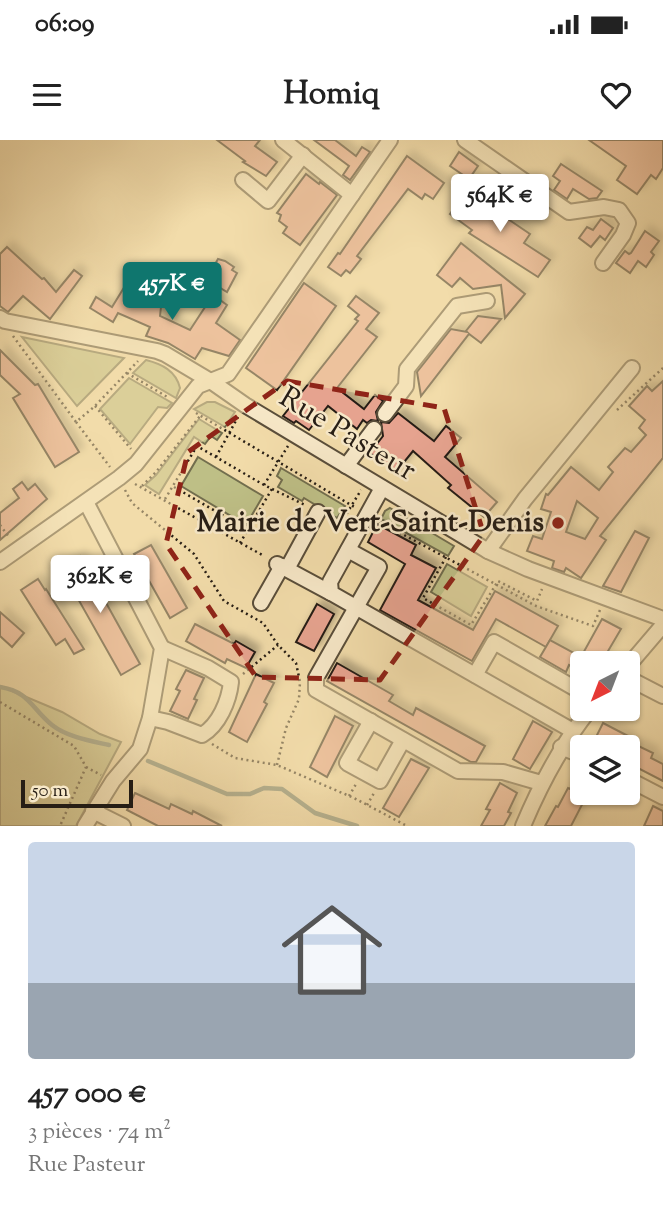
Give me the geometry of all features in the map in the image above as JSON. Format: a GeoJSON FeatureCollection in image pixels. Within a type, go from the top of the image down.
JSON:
{"type":"FeatureCollection","features":[{"type":"Feature","properties":{"kind":"street"},"geometry":{"type":"LineString","coordinates":[[283,140],[352,195]]}},
{"type":"Feature","properties":{"kind":"street"},"geometry":{"type":"LineString","coordinates":[[0,562],[119,478],[140,459],[198,386],[228,374],[390,140]]}},
{"type":"Feature","properties":{"kind":"street"},"geometry":{"type":"LineString","coordinates":[[466,140],[569,212],[604,207],[619,210],[628,223],[603,264]]}},
{"type":"Feature","properties":{"kind":"street"},"geometry":{"type":"LineString","coordinates":[[243,180],[268,201],[303,155]]}},
{"type":"Feature","properties":{"kind":"street"},"geometry":{"type":"LineString","coordinates":[[385,414],[406,386],[407,369],[457,306],[487,301]]}},
{"type":"Feature","properties":{"kind":"street","name":"Rue Pasteur"},"geometry":{"type":"LineString","coordinates":[[2,319],[165,354],[488,551],[505,560],[663,619]]}},
{"type":"Feature","properties":{"kind":"street"},"geometry":{"type":"LineString","coordinates":[[488,551],[525,499],[632,368]]}},
{"type":"Feature","properties":{"kind":"street"},"geometry":{"type":"LineString","coordinates":[[346,466],[374,429]]}},
{"type":"Feature","properties":{"kind":"street"},"geometry":{"type":"LineString","coordinates":[[331,593],[330,582],[382,488]]}},
{"type":"Feature","properties":{"kind":"street"},"geometry":{"type":"LineString","coordinates":[[85,826],[93,811],[140,749],[150,718],[162,648],[86,502]]}},
{"type":"Feature","properties":{"kind":"street"},"geometry":{"type":"LineString","coordinates":[[261,603],[318,512]]}},
{"type":"Feature","properties":{"kind":"street"},"geometry":{"type":"LineString","coordinates":[[348,550],[379,567],[316,678],[316,690],[458,771],[503,772],[541,783]]}},
{"type":"Feature","properties":{"kind":"street"},"geometry":{"type":"LineString","coordinates":[[282,566],[573,730]]}},
{"type":"Feature","properties":{"kind":"street"},"geometry":{"type":"LineString","coordinates":[[640,652],[663,625]]}},
{"type":"Feature","properties":{"kind":"street"},"geometry":{"type":"LineString","coordinates":[[475,675],[494,642],[570,686]]}},
{"type":"Feature","properties":{"kind":"street"},"geometry":{"type":"LineString","coordinates":[[150,718],[202,735],[212,729],[230,694],[232,682],[208,668],[162,648]]}},
{"type":"Feature","properties":{"kind":"street"},"geometry":{"type":"LineString","coordinates":[[640,684],[663,696]]}},
{"type":"Feature","properties":{"kind":"street"},"geometry":{"type":"LineString","coordinates":[[370,721],[347,763],[380,781],[403,740]]}},
{"type":"Feature","properties":{"kind":"street"},"geometry":{"type":"LineString","coordinates":[[523,826],[541,783],[561,747],[580,721]]}},
{"type":"Feature","properties":{"kind":"street"},"geometry":{"type":"LineString","coordinates":[[561,747],[570,751]]}},
{"type":"Feature","properties":{"kind":"street"},"geometry":{"type":"LineString","coordinates":[[640,785],[663,797]]}},
{"type":"Feature","properties":{"kind":"street"},"geometry":{"type":"LineString","coordinates":[[93,811],[123,826]]}},
{"type":"Feature","properties":{"kind":"path"},"geometry":{"type":"LineString","coordinates":[[2,319],[119,478],[132,503],[194,554],[224,601],[263,623],[278,645],[296,663],[300,682],[299,699],[286,728],[277,765]]}},
{"type":"Feature","properties":{"kind":"path"},"geometry":{"type":"LineString","coordinates":[[76,422],[95,406],[148,349]]}},
{"type":"Feature","properties":{"kind":"path"},"geometry":{"type":"LineString","coordinates":[[606,401],[618,411],[663,368]]}},
{"type":"Feature","properties":{"kind":"path"},"geometry":{"type":"LineString","coordinates":[[127,373],[367,515],[537,606],[593,626],[606,597]]}},
{"type":"Feature","properties":{"kind":"path"},"geometry":{"type":"LineString","coordinates":[[216,457],[245,405]]}},
{"type":"Feature","properties":{"kind":"path"},"geometry":{"type":"LineString","coordinates":[[95,406],[140,459]]}},
{"type":"Feature","properties":{"kind":"path"},"geometry":{"type":"LineString","coordinates":[[142,486],[200,416]]}},
{"type":"Feature","properties":{"kind":"path"},"geometry":{"type":"LineString","coordinates":[[264,485],[295,435]]}},
{"type":"Feature","properties":{"kind":"path"},"geometry":{"type":"LineString","coordinates":[[165,499],[197,446],[264,485],[358,532]]}},
{"type":"Feature","properties":{"kind":"path"},"geometry":{"type":"LineString","coordinates":[[119,478],[142,486],[282,566]]}},
{"type":"Feature","properties":{"kind":"path"},"geometry":{"type":"LineString","coordinates":[[341,523],[368,479]]}},
{"type":"Feature","properties":{"kind":"path"},"geometry":{"type":"LineString","coordinates":[[174,487],[248,530]]}},
{"type":"Feature","properties":{"kind":"path"},"geometry":{"type":"LineString","coordinates":[[240,544],[272,489]]}},
{"type":"Feature","properties":{"kind":"path"},"geometry":{"type":"LineString","coordinates":[[446,557],[423,598],[473,626],[495,584]]}},
{"type":"Feature","properties":{"kind":"path"},"geometry":{"type":"LineString","coordinates":[[495,584],[498,582],[537,601],[548,576]]}},
{"type":"Feature","properties":{"kind":"path"},"geometry":{"type":"LineString","coordinates":[[232,682],[278,645]]}},
{"type":"Feature","properties":{"kind":"path"},"geometry":{"type":"LineString","coordinates":[[0,702],[74,746],[86,767],[60,826]]}},
{"type":"Feature","properties":{"kind":"path"},"geometry":{"type":"LineString","coordinates":[[202,735],[235,758],[277,765],[354,798],[407,826]]}},
{"type":"Feature","properties":{"kind":"highlighted area"},"geometry":{"type":"Polygon","coordinates":[[[287,381],[444,408],[484,535],[380,680],[256,677],[166,544],[188,452],[287,381]]]}},
{"type":"Feature","properties":{"kind":"green space"},"geometry":{"type":"Polygon","coordinates":[[[22,337],[124,358],[77,406],[22,337]]]}},
{"type":"Feature","properties":{"kind":"green space"},"geometry":{"type":"Polygon","coordinates":[[[146,360],[163,366],[172,373],[180,388],[176,398],[133,373],[146,360]]]}},
{"type":"Feature","properties":{"kind":"green space"},"geometry":{"type":"Polygon","coordinates":[[[129,378],[172,403],[167,408],[158,407],[130,444],[100,409],[129,378]]]}},
{"type":"Feature","properties":{"kind":"green space"},"geometry":{"type":"Polygon","coordinates":[[[207,402],[215,402],[235,412],[225,427],[194,409],[207,402]]]}},
{"type":"Feature","properties":{"kind":"green space"},"geometry":{"type":"Polygon","coordinates":[[[199,419],[222,433],[217,440],[211,436],[205,444],[194,437],[159,494],[145,485],[156,475],[199,419]]]}},
{"type":"Feature","properties":{"kind":"green space"},"geometry":{"type":"Polygon","coordinates":[[[198,457],[263,496],[246,525],[181,486],[198,457]]]}},
{"type":"Feature","properties":{"kind":"green space"},"geometry":{"type":"Polygon","coordinates":[[[281,468],[345,506],[337,518],[304,498],[302,501],[278,487],[282,480],[277,476],[281,468]]]}},
{"type":"Feature","properties":{"kind":"green space"},"geometry":{"type":"Polygon","coordinates":[[[390,508],[454,546],[448,556],[381,519],[390,508]]]}},
{"type":"Feature","properties":{"kind":"green space"},"geometry":{"type":"Polygon","coordinates":[[[447,564],[487,587],[471,616],[431,592],[447,564]]]}},
{"type":"Feature","properties":{"kind":"green space"},"geometry":{"type":"Polygon","coordinates":[[[0,686],[62,712],[100,734],[121,742],[76,826],[0,826],[0,686]]]}},
{"type":"Feature","properties":{"kind":"building"},"geometry":{"type":"Polygon","coordinates":[[[217,140],[260,140],[255,146],[277,162],[266,176],[243,162],[245,161],[217,140]]]}},
{"type":"Feature","properties":{"kind":"building"},"geometry":{"type":"Polygon","coordinates":[[[314,140],[335,140],[356,156],[362,147],[370,152],[350,180],[343,175],[349,166],[314,140]]]}},
{"type":"Feature","properties":{"kind":"building"},"geometry":{"type":"Polygon","coordinates":[[[589,140],[663,140],[663,168],[656,179],[651,175],[637,194],[617,180],[626,166],[589,140]]]}},
{"type":"Feature","properties":{"kind":"building"},"geometry":{"type":"Polygon","coordinates":[[[459,152],[478,166],[469,179],[450,166],[459,152]]]}},
{"type":"Feature","properties":{"kind":"building"},"geometry":{"type":"Polygon","coordinates":[[[407,156],[444,183],[433,199],[425,194],[422,199],[408,189],[357,256],[361,259],[350,273],[346,270],[341,276],[328,267],[338,253],[340,254],[407,156]]]}},
{"type":"Feature","properties":{"kind":"building"},"geometry":{"type":"Polygon","coordinates":[[[561,164],[602,191],[597,198],[589,199],[573,189],[567,199],[554,190],[560,181],[553,176],[561,164]]]}},
{"type":"Feature","properties":{"kind":"building"},"geometry":{"type":"Polygon","coordinates":[[[306,174],[337,195],[300,245],[283,233],[287,227],[279,221],[281,215],[277,213],[306,174]]]}},
{"type":"Feature","properties":{"kind":"building"},"geometry":{"type":"Polygon","coordinates":[[[474,196],[530,234],[524,243],[550,260],[538,277],[469,233],[472,230],[450,214],[459,201],[466,206],[474,196]]]}},
{"type":"Feature","properties":{"kind":"building"},"geometry":{"type":"Polygon","coordinates":[[[601,219],[613,228],[605,240],[600,236],[591,247],[579,238],[587,227],[593,230],[601,219]]]}},
{"type":"Feature","properties":{"kind":"building"},"geometry":{"type":"Polygon","coordinates":[[[645,231],[659,241],[651,252],[654,255],[646,267],[638,261],[630,273],[616,263],[625,251],[631,253],[645,231]]]}},
{"type":"Feature","properties":{"kind":"building"},"geometry":{"type":"Polygon","coordinates":[[[461,243],[525,294],[505,318],[501,285],[473,289],[460,278],[452,287],[437,275],[461,243]]]}},
{"type":"Feature","properties":{"kind":"building"},"geometry":{"type":"Polygon","coordinates":[[[7,247],[44,278],[56,292],[74,270],[82,276],[50,319],[23,296],[8,312],[0,306],[0,254],[7,247]]]}},
{"type":"Feature","properties":{"kind":"building"},"geometry":{"type":"Polygon","coordinates":[[[218,259],[234,267],[232,270],[237,273],[227,292],[214,284],[215,277],[210,273],[218,259]]]}},
{"type":"Feature","properties":{"kind":"building"},"geometry":{"type":"Polygon","coordinates":[[[128,281],[143,289],[145,284],[155,289],[149,302],[161,307],[160,316],[190,330],[213,295],[227,305],[216,323],[240,340],[229,356],[202,348],[195,359],[168,343],[146,336],[150,327],[118,313],[113,322],[90,308],[96,297],[112,307],[128,281]]]}},
{"type":"Feature","properties":{"kind":"building"},"geometry":{"type":"Polygon","coordinates":[[[304,283],[336,306],[277,390],[246,368],[304,283]]]}},
{"type":"Feature","properties":{"kind":"building"},"geometry":{"type":"Polygon","coordinates":[[[356,296],[379,313],[366,329],[377,337],[337,388],[364,409],[375,395],[383,401],[376,412],[378,421],[371,420],[367,423],[363,420],[357,429],[328,406],[309,430],[283,416],[358,321],[355,319],[359,315],[348,306],[356,296]]]}},
{"type":"Feature","properties":{"kind":"building"},"geometry":{"type":"Polygon","coordinates":[[[478,316],[501,319],[481,343],[469,334],[421,396],[417,372],[451,329],[467,332],[478,316]]]}},
{"type":"Feature","properties":{"kind":"building"},"geometry":{"type":"Polygon","coordinates":[[[0,350],[35,385],[38,384],[79,452],[55,467],[13,398],[20,394],[0,375],[0,350]]]}},
{"type":"Feature","properties":{"kind":"building"},"geometry":{"type":"Polygon","coordinates":[[[663,381],[663,458],[600,536],[606,540],[581,578],[566,568],[564,572],[552,568],[554,561],[527,551],[533,536],[542,539],[551,512],[541,509],[546,494],[548,495],[571,467],[599,490],[613,472],[608,467],[625,448],[631,452],[646,435],[639,428],[645,420],[629,406],[647,386],[652,391],[663,381]],[[577,501],[566,532],[585,539],[598,518],[577,501]]]}},
{"type":"Feature","properties":{"kind":"building"},"geometry":{"type":"Polygon","coordinates":[[[398,413],[434,441],[446,426],[461,438],[445,457],[497,502],[484,517],[448,488],[451,485],[413,451],[396,472],[370,453],[383,436],[381,422],[389,423],[398,413]]]}},
{"type":"Feature","properties":{"kind":"building"},"geometry":{"type":"Polygon","coordinates":[[[22,482],[28,490],[35,484],[47,499],[0,540],[0,513],[19,498],[13,489],[22,482]]]}},
{"type":"Feature","properties":{"kind":"building"},"geometry":{"type":"Polygon","coordinates":[[[377,524],[416,545],[411,555],[436,568],[418,600],[473,630],[495,591],[558,626],[546,647],[496,619],[472,661],[380,610],[405,564],[368,542],[377,524]]]}},
{"type":"Feature","properties":{"kind":"building"},"geometry":{"type":"Polygon","coordinates":[[[635,531],[649,538],[621,592],[603,586],[635,531]]]}},
{"type":"Feature","properties":{"kind":"building"},"geometry":{"type":"Polygon","coordinates":[[[151,545],[187,608],[170,618],[134,554],[151,545]]]}},
{"type":"Feature","properties":{"kind":"building"},"geometry":{"type":"Polygon","coordinates":[[[80,556],[140,664],[121,675],[60,567],[80,556]]]}},
{"type":"Feature","properties":{"kind":"building"},"geometry":{"type":"Polygon","coordinates":[[[38,579],[84,649],[74,654],[65,639],[56,645],[21,590],[38,579]]]}},
{"type":"Feature","properties":{"kind":"building"},"geometry":{"type":"Polygon","coordinates":[[[317,604],[334,614],[314,651],[296,642],[317,604]]]}},
{"type":"Feature","properties":{"kind":"building"},"geometry":{"type":"Polygon","coordinates":[[[0,612],[24,633],[12,647],[0,636],[0,612]]]}},
{"type":"Feature","properties":{"kind":"building"},"geometry":{"type":"Polygon","coordinates":[[[602,619],[621,629],[608,651],[584,651],[602,619]]]}},
{"type":"Feature","properties":{"kind":"building"},"geometry":{"type":"Polygon","coordinates":[[[195,624],[255,652],[246,668],[227,659],[225,663],[186,641],[195,624]]]}},
{"type":"Feature","properties":{"kind":"building"},"geometry":{"type":"Polygon","coordinates":[[[550,640],[570,651],[570,666],[566,672],[540,657],[550,640]]]}},
{"type":"Feature","properties":{"kind":"building"},"geometry":{"type":"Polygon","coordinates":[[[337,663],[393,695],[389,701],[413,715],[416,708],[485,746],[476,762],[471,762],[327,681],[337,663]]]}},
{"type":"Feature","properties":{"kind":"building"},"geometry":{"type":"Polygon","coordinates":[[[186,670],[204,678],[188,719],[170,711],[180,691],[176,689],[186,670]]]}},
{"type":"Feature","properties":{"kind":"building"},"geometry":{"type":"Polygon","coordinates":[[[256,674],[274,683],[264,702],[267,704],[247,742],[229,732],[256,674]]]}},
{"type":"Feature","properties":{"kind":"building"},"geometry":{"type":"Polygon","coordinates":[[[335,716],[353,726],[327,777],[310,767],[335,716]]]}},
{"type":"Feature","properties":{"kind":"building"},"geometry":{"type":"Polygon","coordinates":[[[533,721],[552,732],[530,769],[513,759],[533,721]]]}},
{"type":"Feature","properties":{"kind":"building"},"geometry":{"type":"Polygon","coordinates":[[[603,723],[626,735],[597,735],[603,723]]]}},
{"type":"Feature","properties":{"kind":"building"},"geometry":{"type":"Polygon","coordinates":[[[640,747],[653,753],[651,758],[663,764],[663,781],[640,769],[640,747]]]}},
{"type":"Feature","properties":{"kind":"building"},"geometry":{"type":"Polygon","coordinates":[[[411,759],[429,768],[399,817],[383,808],[411,759]]]}},
{"type":"Feature","properties":{"kind":"building"},"geometry":{"type":"Polygon","coordinates":[[[500,783],[517,793],[508,812],[511,813],[504,826],[481,826],[490,810],[486,809],[500,783]]]}},
{"type":"Feature","properties":{"kind":"building"},"geometry":{"type":"Polygon","coordinates":[[[568,788],[570,805],[582,805],[571,826],[545,826],[556,806],[558,807],[568,788]]]}},
{"type":"Feature","properties":{"kind":"building"},"geometry":{"type":"Polygon","coordinates":[[[135,793],[169,809],[171,804],[192,814],[193,811],[222,826],[158,826],[127,810],[135,793]]]}},
{"type":"Feature","properties":{"kind":"building"},"geometry":{"type":"Polygon","coordinates":[[[653,806],[663,811],[663,826],[644,826],[653,806]]]}},
{"type":"Feature","properties":{"kind":"waterway"},"geometry":{"type":"LineString","coordinates":[[0,687],[24,697],[45,719],[65,733],[109,745]]}},
{"type":"Feature","properties":{"kind":"waterway"},"geometry":{"type":"LineString","coordinates":[[148,761],[227,794],[250,794],[264,788],[282,789],[315,813],[357,826]]}},
{"type":"Feature","properties":{"kind":"place","name":"Mairie de Vert-Saint-Denis"},"geometry":{"type":"Point","coordinates":[558,523]}}]}
